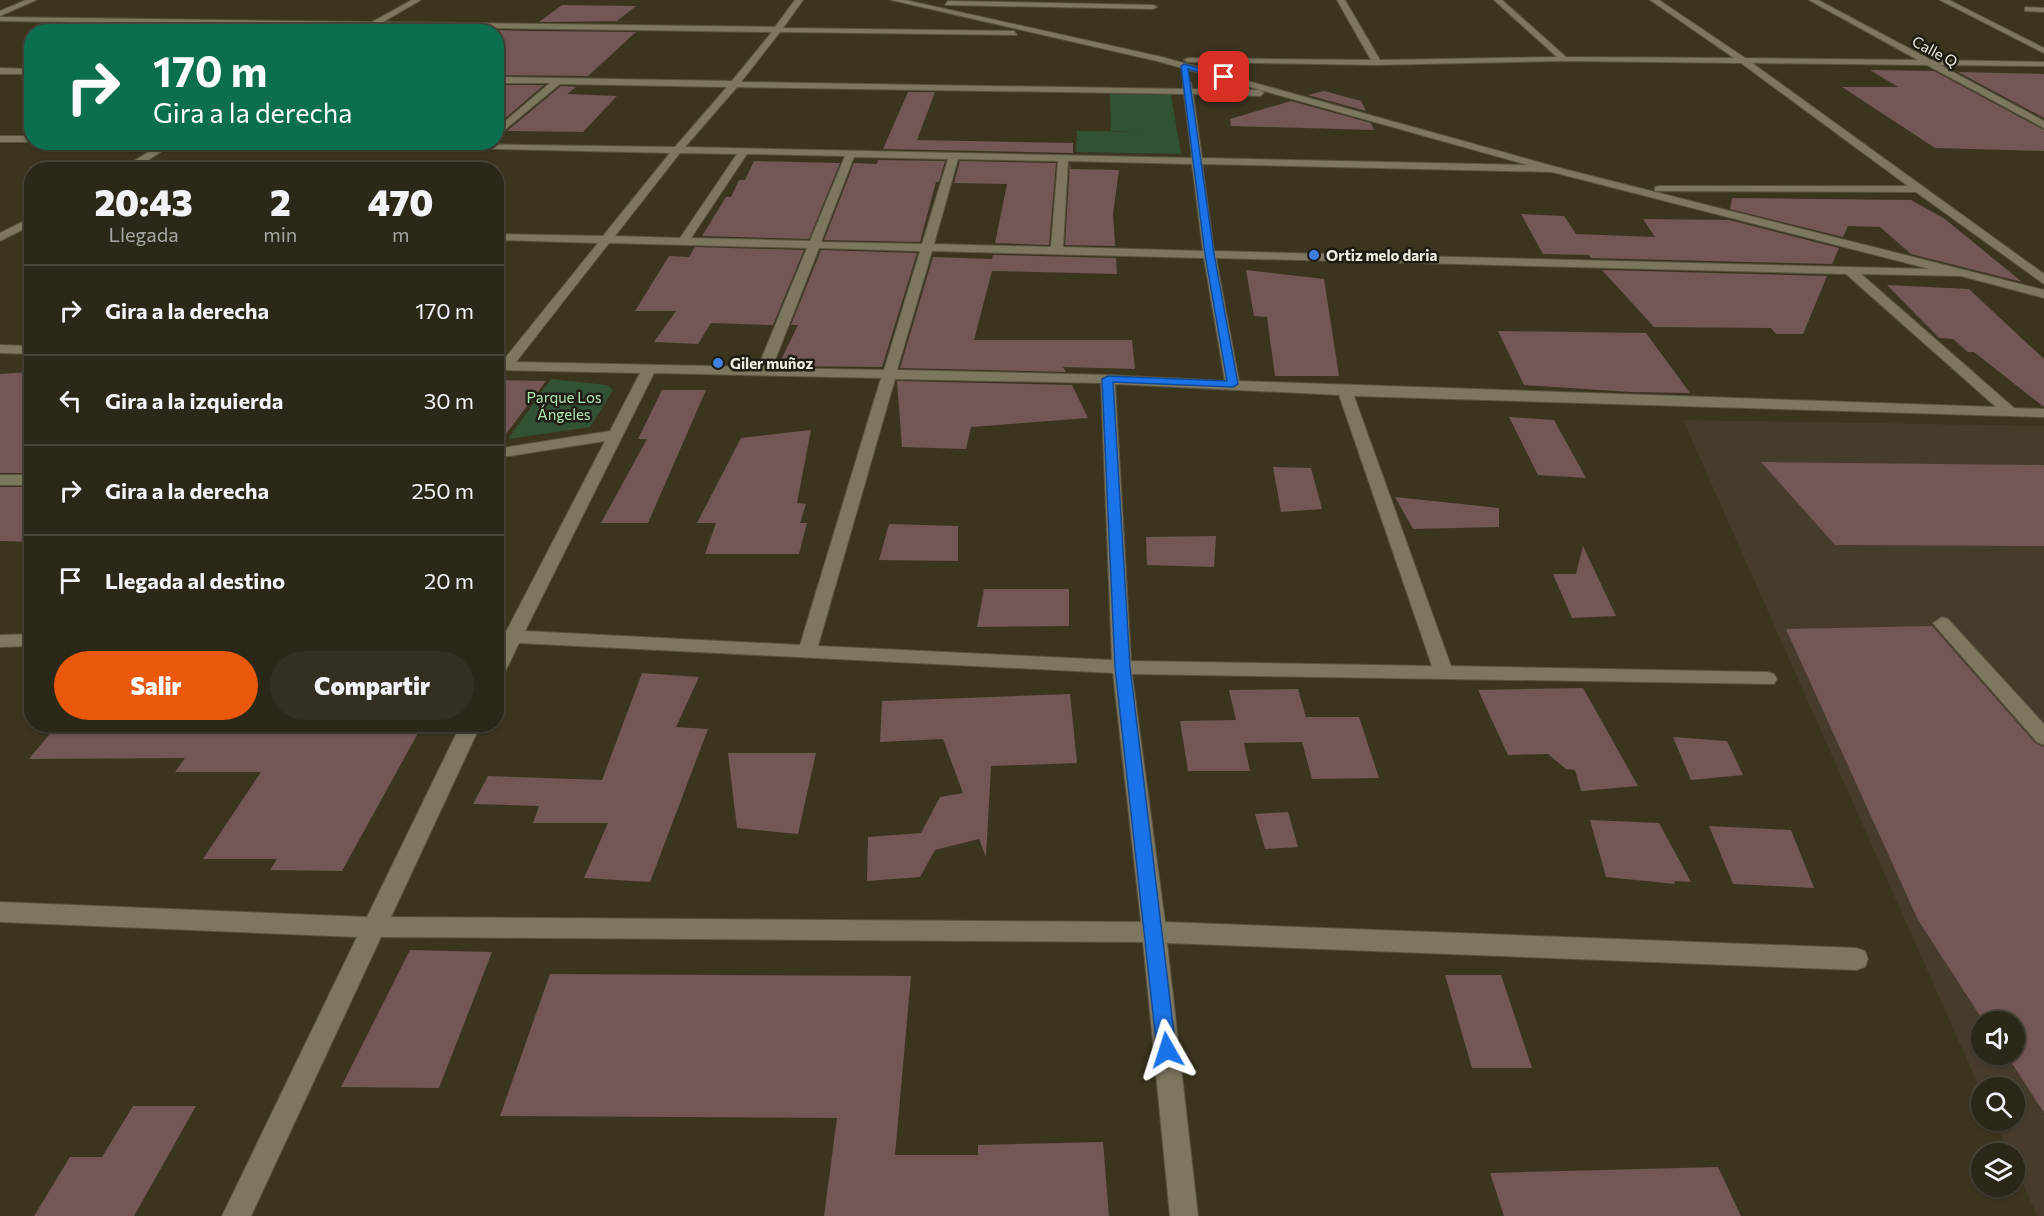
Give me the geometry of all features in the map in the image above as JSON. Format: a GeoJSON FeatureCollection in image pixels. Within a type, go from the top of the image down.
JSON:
{"type":"FeatureCollection","features":[{"type":"Feature","properties":{"kind":"street"},"geometry":{"type":"LineString","coordinates":[[0,14],[32,0]]}},
{"type":"Feature","properties":{"kind":"street"},"geometry":{"type":"LineString","coordinates":[[374,24],[417,0]]}},
{"type":"Feature","properties":{"kind":"street"},"geometry":{"type":"LineString","coordinates":[[504,362],[734,84],[799,0]]}},
{"type":"Feature","properties":{"kind":"street"},"geometry":{"type":"LineString","coordinates":[[895,0],[1008,18],[1046,33],[1159,59],[1552,169],[2044,294]]}},
{"type":"Feature","properties":{"kind":"street"},"geometry":{"type":"LineString","coordinates":[[1341,0],[1377,63]]}},
{"type":"Feature","properties":{"kind":"street"},"geometry":{"type":"LineString","coordinates":[[1498,0],[1564,59]]}},
{"type":"Feature","properties":{"kind":"street"},"geometry":{"type":"LineString","coordinates":[[1654,0],[1745,62],[1915,189],[2044,280]]}},
{"type":"Feature","properties":{"kind":"street","name":"Calle Q"},"geometry":{"type":"LineString","coordinates":[[1813,0],[2044,125]]}},
{"type":"Feature","properties":{"kind":"street"},"geometry":{"type":"LineString","coordinates":[[1944,0],[2044,51]]}},
{"type":"Feature","properties":{"kind":"street"},"geometry":{"type":"LineString","coordinates":[[916,4],[1020,2],[1153,7]]}},
{"type":"Feature","properties":{"kind":"street"},"geometry":{"type":"LineString","coordinates":[[1008,18],[1020,2]]}},
{"type":"Feature","properties":{"kind":"street"},"geometry":{"type":"LineString","coordinates":[[2028,9],[2044,10]]}},
{"type":"Feature","properties":{"kind":"street"},"geometry":{"type":"LineString","coordinates":[[0,20],[276,24]]}},
{"type":"Feature","properties":{"kind":"street"},"geometry":{"type":"LineString","coordinates":[[128,24],[135,21]]}},
{"type":"Feature","properties":{"kind":"street"},"geometry":{"type":"LineString","coordinates":[[213,24],[217,22]]}},
{"type":"Feature","properties":{"kind":"street"},"geometry":{"type":"LineString","coordinates":[[504,27],[1046,33]]}},
{"type":"Feature","properties":{"kind":"street"},"geometry":{"type":"LineString","coordinates":[[1159,59],[1377,63],[1564,59],[2044,63]]}},
{"type":"Feature","properties":{"kind":"street"},"geometry":{"type":"LineString","coordinates":[[1184,66],[1199,160],[1209,254],[1233,384]]}},
{"type":"Feature","properties":{"kind":"street"},"geometry":{"type":"LineString","coordinates":[[20,71],[24,69]]}},
{"type":"Feature","properties":{"kind":"street"},"geometry":{"type":"LineString","coordinates":[[0,71],[24,71]]}},
{"type":"Feature","properties":{"kind":"street"},"geometry":{"type":"LineString","coordinates":[[504,80],[1188,94],[1283,93]]}},
{"type":"Feature","properties":{"kind":"street"},"geometry":{"type":"LineString","coordinates":[[504,127],[558,81]]}},
{"type":"Feature","properties":{"kind":"street"},"geometry":{"type":"LineString","coordinates":[[0,139],[24,139]]}},
{"type":"Feature","properties":{"kind":"street"},"geometry":{"type":"LineString","coordinates":[[504,145],[1552,169]]}},
{"type":"Feature","properties":{"kind":"street"},"geometry":{"type":"LineString","coordinates":[[138,162],[159,150]]}},
{"type":"Feature","properties":{"kind":"street"},"geometry":{"type":"LineString","coordinates":[[684,241],[745,150]]}},
{"type":"Feature","properties":{"kind":"street"},"geometry":{"type":"LineString","coordinates":[[764,370],[851,153]]}},
{"type":"Feature","properties":{"kind":"street"},"geometry":{"type":"LineString","coordinates":[[807,652],[891,375],[954,156]]}},
{"type":"Feature","properties":{"kind":"street"},"geometry":{"type":"LineString","coordinates":[[1057,250],[1063,158]]}},
{"type":"Feature","properties":{"kind":"street"},"geometry":{"type":"LineString","coordinates":[[1632,189],[1915,189]]}},
{"type":"Feature","properties":{"kind":"street"},"geometry":{"type":"LineString","coordinates":[[0,226],[24,227]]}},
{"type":"Feature","properties":{"kind":"street"},"geometry":{"type":"LineString","coordinates":[[0,238],[24,228]]}},
{"type":"Feature","properties":{"kind":"street"},"geometry":{"type":"LineString","coordinates":[[504,237],[1960,273]]}},
{"type":"Feature","properties":{"kind":"street"},"geometry":{"type":"LineString","coordinates":[[1850,270],[2011,413]]}},
{"type":"Feature","properties":{"kind":"street"},"geometry":{"type":"LineString","coordinates":[[0,349],[24,350]]}},
{"type":"Feature","properties":{"kind":"street"},"geometry":{"type":"LineString","coordinates":[[504,366],[1108,379],[1346,391],[2044,413]]}},
{"type":"Feature","properties":{"kind":"street"},"geometry":{"type":"LineString","coordinates":[[649,370],[616,435],[505,636],[1122,667],[1443,671],[1767,679]]}},
{"type":"Feature","properties":{"kind":"street"},"geometry":{"type":"LineString","coordinates":[[1108,379],[1122,667],[1154,932],[1184,1216]]}},
{"type":"Feature","properties":{"kind":"street"},"geometry":{"type":"LineString","coordinates":[[1346,391],[1443,671]]}},
{"type":"Feature","properties":{"kind":"street"},"geometry":{"type":"LineString","coordinates":[[504,453],[616,435]]}},
{"type":"Feature","properties":{"kind":"street"},"geometry":{"type":"LineString","coordinates":[[0,480],[24,480]]}},
{"type":"Feature","properties":{"kind":"street"},"geometry":{"type":"LineString","coordinates":[[1942,623],[2044,738]]}},
{"type":"Feature","properties":{"kind":"street"},"geometry":{"type":"LineString","coordinates":[[0,640],[24,640]]}},
{"type":"Feature","properties":{"kind":"street"},"geometry":{"type":"LineString","coordinates":[[236,1216],[467,732]]}},
{"type":"Feature","properties":{"kind":"street"},"geometry":{"type":"LineString","coordinates":[[0,912],[374,927],[1154,932],[1856,959]]}},
{"type":"Feature","properties":{"kind":"shaded area"},"geometry":{"type":"Polygon","coordinates":[[[1683,420],[2044,426],[2044,1216],[2037,1216],[2025,1188],[2025,1143],[2005,1143],[1999,1131],[2025,1131],[2025,1077],[1975,1077],[1683,420]]]}},
{"type":"Feature","properties":{"kind":"green space"},"geometry":{"type":"Polygon","coordinates":[[[1110,94],[1171,95],[1181,154],[1076,152],[1077,131],[1155,132],[1111,131],[1110,94]]]}},
{"type":"Feature","properties":{"kind":"green space","name":"Parque Los Ángeles"},"geometry":{"type":"Polygon","coordinates":[[[551,379],[607,385],[613,390],[590,427],[508,439],[551,379]]]}},
{"type":"Feature","properties":{"kind":"building"},"geometry":{"type":"Polygon","coordinates":[[[562,5],[636,6],[617,21],[646,21],[539,22],[562,5]]]}},
{"type":"Feature","properties":{"kind":"building"},"geometry":{"type":"Polygon","coordinates":[[[504,30],[636,32],[588,76],[504,75],[504,30]]]}},
{"type":"Feature","properties":{"kind":"building"},"geometry":{"type":"Polygon","coordinates":[[[1870,70],[1934,71],[2044,130],[2044,151],[1935,148],[1842,87],[1898,87],[1870,70]]]}},
{"type":"Feature","properties":{"kind":"building"},"geometry":{"type":"Polygon","coordinates":[[[1958,72],[2044,74],[2044,118],[1958,72]]]}},
{"type":"Feature","properties":{"kind":"building"},"geometry":{"type":"Polygon","coordinates":[[[504,85],[544,85],[504,119],[504,85]]]}},
{"type":"Feature","properties":{"kind":"building"},"geometry":{"type":"Polygon","coordinates":[[[561,86],[576,87],[567,94],[617,96],[583,132],[507,131],[561,86]]]}},
{"type":"Feature","properties":{"kind":"building"},"geometry":{"type":"Polygon","coordinates":[[[1324,91],[1361,101],[1366,111],[1308,95],[1324,91]]]}},
{"type":"Feature","properties":{"kind":"building"},"geometry":{"type":"Polygon","coordinates":[[[908,92],[935,92],[917,140],[1073,143],[1073,153],[883,149],[908,92]]]}},
{"type":"Feature","properties":{"kind":"building"},"geometry":{"type":"Polygon","coordinates":[[[1291,101],[1371,123],[1374,130],[1231,126],[1230,119],[1291,101]]]}},
{"type":"Feature","properties":{"kind":"building"},"geometry":{"type":"Polygon","coordinates":[[[878,160],[945,161],[939,182],[936,182],[920,242],[824,240],[854,163],[877,164],[878,160]]]}},
{"type":"Feature","properties":{"kind":"building"},"geometry":{"type":"Polygon","coordinates":[[[754,161],[840,163],[809,239],[702,236],[726,197],[731,197],[739,180],[745,180],[754,161]]]}},
{"type":"Feature","properties":{"kind":"building"},"geometry":{"type":"Polygon","coordinates":[[[960,161],[1056,163],[1049,245],[995,243],[1007,184],[954,183],[960,161]]]}},
{"type":"Feature","properties":{"kind":"building"},"geometry":{"type":"Polygon","coordinates":[[[1070,163],[1071,169],[1119,170],[1113,214],[1115,246],[1065,245],[1070,163]]]}},
{"type":"Feature","properties":{"kind":"building"},"geometry":{"type":"Polygon","coordinates":[[[1732,198],[1911,200],[1945,219],[2022,282],[1911,254],[1880,227],[1848,226],[1843,237],[1730,209],[1732,198]]]}},
{"type":"Feature","properties":{"kind":"building"},"geometry":{"type":"Polygon","coordinates":[[[1521,214],[1564,216],[1576,234],[1655,237],[1643,219],[1729,220],[1839,248],[1832,264],[1591,258],[1589,255],[1543,254],[1521,214]]]}},
{"type":"Feature","properties":{"kind":"building"},"geometry":{"type":"Polygon","coordinates":[[[695,247],[804,250],[773,325],[711,323],[698,344],[654,342],[676,311],[635,311],[669,256],[689,257],[695,247]]]}},
{"type":"Feature","properties":{"kind":"building"},"geometry":{"type":"Polygon","coordinates":[[[821,250],[917,253],[882,367],[778,366],[798,325],[791,325],[821,250]]]}},
{"type":"Feature","properties":{"kind":"building"},"geometry":{"type":"Polygon","coordinates":[[[993,255],[1116,258],[1117,274],[992,271],[974,340],[1132,340],[1135,369],[1063,367],[1066,372],[900,368],[933,257],[992,259],[993,255]]]}},
{"type":"Feature","properties":{"kind":"building"},"geometry":{"type":"Polygon","coordinates":[[[1246,270],[1324,279],[1339,376],[1275,376],[1267,317],[1254,316],[1246,270]]]}},
{"type":"Feature","properties":{"kind":"building"},"geometry":{"type":"Polygon","coordinates":[[[1602,270],[1827,276],[1803,334],[1776,334],[1771,328],[1654,327],[1602,270]]]}},
{"type":"Feature","properties":{"kind":"building"},"geometry":{"type":"Polygon","coordinates":[[[1887,285],[1969,289],[2044,359],[2044,407],[1974,352],[1968,352],[1953,339],[1939,338],[1887,285]]]}},
{"type":"Feature","properties":{"kind":"building"},"geometry":{"type":"Polygon","coordinates":[[[1498,331],[1646,333],[1690,393],[1630,392],[1524,385],[1498,331]]]}},
{"type":"Feature","properties":{"kind":"building"},"geometry":{"type":"Polygon","coordinates":[[[24,372],[24,473],[0,473],[0,374],[24,372]]]}},
{"type":"Feature","properties":{"kind":"building"},"geometry":{"type":"Polygon","coordinates":[[[504,380],[546,381],[504,436],[504,380]]]}},
{"type":"Feature","properties":{"kind":"building"},"geometry":{"type":"Polygon","coordinates":[[[897,381],[1072,385],[1088,418],[971,427],[966,449],[902,447],[897,381]]]}},
{"type":"Feature","properties":{"kind":"building"},"geometry":{"type":"Polygon","coordinates":[[[662,390],[706,390],[648,523],[601,523],[647,439],[638,439],[662,390]]]}},
{"type":"Feature","properties":{"kind":"building"},"geometry":{"type":"Polygon","coordinates":[[[1509,417],[1554,420],[1586,478],[1538,475],[1509,417]]]}},
{"type":"Feature","properties":{"kind":"building"},"geometry":{"type":"Polygon","coordinates":[[[811,430],[797,503],[806,504],[800,523],[807,523],[799,554],[705,554],[716,523],[697,523],[741,438],[811,430]]]}},
{"type":"Feature","properties":{"kind":"building"},"geometry":{"type":"Polygon","coordinates":[[[1761,462],[2044,465],[2044,546],[1835,545],[1761,462]]]}},
{"type":"Feature","properties":{"kind":"building"},"geometry":{"type":"Polygon","coordinates":[[[1273,467],[1311,468],[1322,509],[1281,512],[1273,467]]]}},
{"type":"Feature","properties":{"kind":"building"},"geometry":{"type":"Polygon","coordinates":[[[0,487],[24,487],[24,542],[0,541],[0,487]]]}},
{"type":"Feature","properties":{"kind":"building"},"geometry":{"type":"Polygon","coordinates":[[[1395,497],[1499,508],[1499,527],[1413,529],[1395,497]]]}},
{"type":"Feature","properties":{"kind":"building"},"geometry":{"type":"Polygon","coordinates":[[[889,524],[958,526],[958,561],[879,560],[889,524]]]}},
{"type":"Feature","properties":{"kind":"building"},"geometry":{"type":"Polygon","coordinates":[[[1216,536],[1214,567],[1147,565],[1146,537],[1216,536]]]}},
{"type":"Feature","properties":{"kind":"building"},"geometry":{"type":"Polygon","coordinates":[[[1583,546],[1616,616],[1572,618],[1553,574],[1576,574],[1583,546]]]}},
{"type":"Feature","properties":{"kind":"building"},"geometry":{"type":"Polygon","coordinates":[[[984,589],[1069,589],[1069,626],[977,627],[984,589]]]}},
{"type":"Feature","properties":{"kind":"building"},"geometry":{"type":"Polygon","coordinates":[[[1932,626],[2035,743],[2044,747],[2044,1113],[2025,1084],[2025,1077],[2021,1077],[2013,1065],[2025,1065],[2025,1011],[1977,1011],[1918,920],[1786,629],[1932,626]]]}},
{"type":"Feature","properties":{"kind":"building"},"geometry":{"type":"Polygon","coordinates":[[[642,673],[699,677],[676,727],[708,729],[650,882],[584,878],[608,823],[533,823],[539,806],[473,804],[488,776],[602,780],[642,673]]]}},
{"type":"Feature","properties":{"kind":"building"},"geometry":{"type":"Polygon","coordinates":[[[1583,688],[1638,786],[1581,791],[1575,770],[1566,769],[1548,754],[1508,755],[1478,690],[1583,688]]]}},
{"type":"Feature","properties":{"kind":"building"},"geometry":{"type":"Polygon","coordinates":[[[1298,689],[1306,717],[1359,717],[1379,778],[1312,779],[1302,742],[1244,743],[1250,771],[1188,771],[1180,721],[1236,720],[1229,690],[1298,689]]]}},
{"type":"Feature","properties":{"kind":"building"},"geometry":{"type":"Polygon","coordinates":[[[1070,694],[1077,763],[991,766],[986,857],[979,839],[935,850],[920,877],[867,881],[868,837],[921,833],[940,797],[963,793],[943,739],[880,742],[882,701],[1070,694]]]}},
{"type":"Feature","properties":{"kind":"building"},"geometry":{"type":"Polygon","coordinates":[[[51,732],[419,732],[342,871],[270,870],[277,859],[203,859],[261,772],[175,772],[185,758],[29,759],[51,732]]]}},
{"type":"Feature","properties":{"kind":"building"},"geometry":{"type":"Polygon","coordinates":[[[1673,737],[1727,741],[1743,775],[1691,780],[1673,737]]]}},
{"type":"Feature","properties":{"kind":"building"},"geometry":{"type":"Polygon","coordinates":[[[728,753],[816,753],[798,834],[737,828],[728,753]]]}},
{"type":"Feature","properties":{"kind":"building"},"geometry":{"type":"Polygon","coordinates":[[[1288,812],[1298,847],[1265,849],[1255,814],[1288,812]]]}},
{"type":"Feature","properties":{"kind":"building"},"geometry":{"type":"Polygon","coordinates":[[[1590,820],[1659,823],[1691,882],[1674,881],[1675,884],[1606,877],[1590,820]]]}},
{"type":"Feature","properties":{"kind":"building"},"geometry":{"type":"Polygon","coordinates":[[[1709,826],[1791,830],[1814,888],[1733,884],[1709,826]]]}},
{"type":"Feature","properties":{"kind":"building"},"geometry":{"type":"Polygon","coordinates":[[[410,950],[492,952],[439,1088],[341,1087],[410,950]]]}},
{"type":"Feature","properties":{"kind":"building"},"geometry":{"type":"Polygon","coordinates":[[[550,974],[911,976],[895,1155],[978,1155],[978,1145],[1103,1142],[1109,1216],[824,1216],[837,1118],[500,1116],[550,974]]]}},
{"type":"Feature","properties":{"kind":"building"},"geometry":{"type":"Polygon","coordinates":[[[1445,975],[1501,975],[1532,1068],[1472,1068],[1445,975]]]}},
{"type":"Feature","properties":{"kind":"building"},"geometry":{"type":"Polygon","coordinates":[[[133,1106],[196,1106],[134,1216],[34,1216],[70,1157],[102,1157],[133,1106]]]}},
{"type":"Feature","properties":{"kind":"building"},"geometry":{"type":"Polygon","coordinates":[[[1718,1167],[1741,1216],[1504,1216],[1490,1173],[1718,1167]]]}},
{"type":"Feature","properties":{"kind":"place","name":"Ortiz melo daria"},"geometry":{"type":"Point","coordinates":[1314,255]}},
{"type":"Feature","properties":{"kind":"place","name":"Giler muñoz"},"geometry":{"type":"Point","coordinates":[718,363]}},
{"type":"Feature","properties":{"kind":"route"},"geometry":{"type":"LineString","coordinates":[[1167,1050],[1122,667],[1108,379],[1233,384],[1209,254],[1199,160],[1184,66],[1224,77]]}}]}
